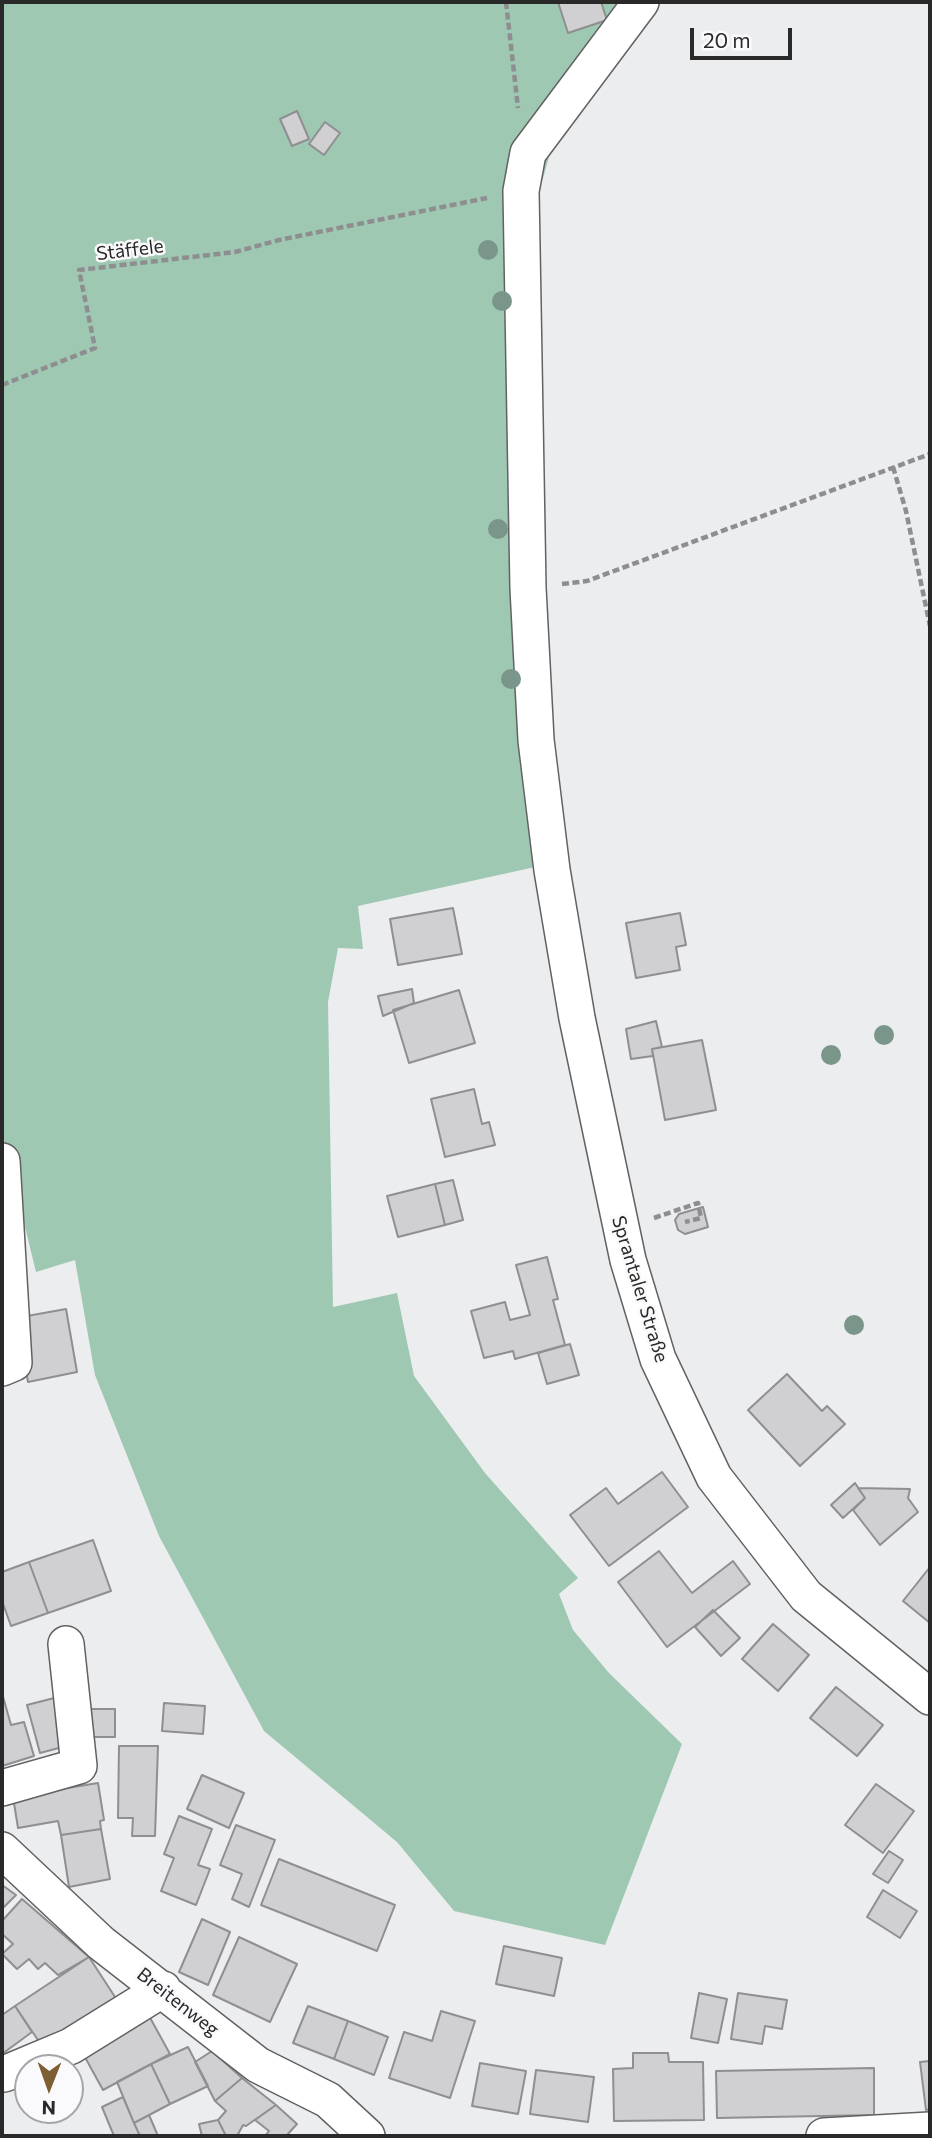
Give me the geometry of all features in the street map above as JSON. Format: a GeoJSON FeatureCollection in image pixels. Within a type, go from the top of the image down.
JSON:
{"type":"FeatureCollection","features":[{"type":"Feature","properties":{"kind":"street"},"geometry":{"type":"LineString","coordinates":[[528,153],[641,2]]}},
{"type":"Feature","properties":{"kind":"street","name":"Sprantaler Straße"},"geometry":{"type":"LineString","coordinates":[[528,153],[521,191],[528,588],[536,740],[552,870],[606,1167],[628,1260],[658,1359],[714,1477],[806,1596],[930,1697]]}},
{"type":"Feature","properties":{"kind":"street"},"geometry":{"type":"LineString","coordinates":[[2,1161],[14,1363],[2,1368]]}},
{"type":"Feature","properties":{"kind":"street"},"geometry":{"type":"LineString","coordinates":[[2,1788],[79,1766],[66,1644]]}},
{"type":"Feature","properties":{"kind":"street","name":"Breitenweg"},"geometry":{"type":"LineString","coordinates":[[2,1850],[101,1943],[258,2065],[328,2100],[367,2136]]}},
{"type":"Feature","properties":{"kind":"street"},"geometry":{"type":"LineString","coordinates":[[4,2074],[71,2046],[163,1989]]}},
{"type":"Feature","properties":{"kind":"street"},"geometry":{"type":"LineString","coordinates":[[824,2136],[930,2130]]}},
{"type":"Feature","properties":{"kind":"path"},"geometry":{"type":"LineString","coordinates":[[506,2],[518,109],[528,153]]}},
{"type":"Feature","properties":{"kind":"path","name":"Stäffele"},"geometry":{"type":"LineString","coordinates":[[2,385],[95,348],[79,270],[235,252],[279,240],[521,191]]}},
{"type":"Feature","properties":{"kind":"path"},"geometry":{"type":"LineString","coordinates":[[528,588],[587,580],[930,454]]}},
{"type":"Feature","properties":{"kind":"path"},"geometry":{"type":"LineString","coordinates":[[893,467],[906,511],[930,626]]}},
{"type":"Feature","properties":{"kind":"path"},"geometry":{"type":"LineString","coordinates":[[671,1211],[698,1203],[701,1218],[685,1222]]}},
{"type":"Feature","properties":{"kind":"green space"},"geometry":{"type":"Polygon","coordinates":[[[2,2],[662,2],[629,32],[593,85],[549,157],[538,196],[535,867],[358,906],[363,949],[338,948],[328,1002],[333,1307],[397,1293],[414,1376],[485,1473],[578,1578],[559,1594],[573,1630],[609,1673],[682,1744],[605,1945],[454,1911],[397,1842],[264,1731],[159,1536],[95,1375],[75,1260],[36,1272],[2,1132],[2,2]]]}},
{"type":"Feature","properties":{"kind":"building"},"geometry":{"type":"Polygon","coordinates":[[[558,2],[601,2],[607,20],[568,33],[558,2]]]}},
{"type":"Feature","properties":{"kind":"building"},"geometry":{"type":"Polygon","coordinates":[[[297,111],[309,139],[292,146],[280,119],[297,111]]]}},
{"type":"Feature","properties":{"kind":"building"},"geometry":{"type":"Polygon","coordinates":[[[325,122],[340,133],[324,155],[309,144],[325,122]]]}},
{"type":"Feature","properties":{"kind":"building"},"geometry":{"type":"Polygon","coordinates":[[[453,908],[462,954],[398,965],[390,919],[453,908]]]}},
{"type":"Feature","properties":{"kind":"building"},"geometry":{"type":"Polygon","coordinates":[[[680,913],[686,945],[676,947],[680,970],[636,978],[626,923],[680,913]]]}},
{"type":"Feature","properties":{"kind":"building"},"geometry":{"type":"Polygon","coordinates":[[[412,989],[414,1003],[383,1016],[378,996],[412,989]]]}},
{"type":"Feature","properties":{"kind":"building"},"geometry":{"type":"Polygon","coordinates":[[[459,990],[475,1043],[409,1063],[393,1010],[459,990]]]}},
{"type":"Feature","properties":{"kind":"building"},"geometry":{"type":"Polygon","coordinates":[[[656,1021],[662,1047],[652,1049],[653,1056],[631,1059],[626,1029],[656,1021]]]}},
{"type":"Feature","properties":{"kind":"building"},"geometry":{"type":"Polygon","coordinates":[[[702,1040],[716,1110],[665,1120],[652,1049],[702,1040]]]}},
{"type":"Feature","properties":{"kind":"building"},"geometry":{"type":"Polygon","coordinates":[[[474,1089],[482,1124],[489,1122],[495,1145],[445,1157],[431,1099],[474,1089]]]}},
{"type":"Feature","properties":{"kind":"building"},"geometry":{"type":"Polygon","coordinates":[[[453,1180],[463,1220],[445,1225],[435,1184],[453,1180]]]}},
{"type":"Feature","properties":{"kind":"building"},"geometry":{"type":"Polygon","coordinates":[[[435,1184],[445,1225],[398,1237],[387,1196],[435,1184]]]}},
{"type":"Feature","properties":{"kind":"building"},"geometry":{"type":"Polygon","coordinates":[[[703,1207],[708,1227],[685,1234],[678,1230],[675,1220],[679,1214],[703,1207]]]}},
{"type":"Feature","properties":{"kind":"building"},"geometry":{"type":"Polygon","coordinates":[[[547,1257],[558,1299],[553,1300],[565,1345],[515,1359],[513,1351],[484,1358],[471,1311],[505,1302],[510,1320],[530,1315],[516,1265],[547,1257]]]}},
{"type":"Feature","properties":{"kind":"building"},"geometry":{"type":"Polygon","coordinates":[[[66,1309],[77,1372],[28,1382],[16,1318],[66,1309]]]}},
{"type":"Feature","properties":{"kind":"building"},"geometry":{"type":"Polygon","coordinates":[[[570,1344],[579,1375],[547,1384],[538,1353],[570,1344]]]}},
{"type":"Feature","properties":{"kind":"building"},"geometry":{"type":"Polygon","coordinates":[[[787,1374],[822,1411],[827,1406],[845,1424],[800,1466],[748,1410],[787,1374]]]}},
{"type":"Feature","properties":{"kind":"building"},"geometry":{"type":"Polygon","coordinates":[[[662,1472],[688,1507],[609,1566],[570,1515],[606,1488],[618,1504],[662,1472]]]}},
{"type":"Feature","properties":{"kind":"building"},"geometry":{"type":"Polygon","coordinates":[[[855,1483],[865,1498],[843,1518],[831,1505],[855,1483]]]}},
{"type":"Feature","properties":{"kind":"building"},"geometry":{"type":"Polygon","coordinates":[[[858,1488],[910,1489],[908,1498],[918,1512],[880,1545],[853,1510],[865,1498],[858,1488]]]}},
{"type":"Feature","properties":{"kind":"building"},"geometry":{"type":"Polygon","coordinates":[[[93,1540],[111,1591],[48,1613],[29,1562],[93,1540]]]}},
{"type":"Feature","properties":{"kind":"building"},"geometry":{"type":"Polygon","coordinates":[[[659,1551],[692,1593],[733,1561],[750,1584],[667,1647],[618,1582],[659,1551]]]}},
{"type":"Feature","properties":{"kind":"building"},"geometry":{"type":"Polygon","coordinates":[[[29,1562],[48,1613],[11,1626],[2,1601],[2,1572],[29,1562]]]}},
{"type":"Feature","properties":{"kind":"building"},"geometry":{"type":"Polygon","coordinates":[[[930,1567],[930,1623],[903,1601],[930,1567]]]}},
{"type":"Feature","properties":{"kind":"building"},"geometry":{"type":"Polygon","coordinates":[[[713,1610],[740,1638],[721,1656],[695,1627],[713,1610]]]}},
{"type":"Feature","properties":{"kind":"building"},"geometry":{"type":"Polygon","coordinates":[[[773,1624],[809,1655],[778,1691],[742,1659],[773,1624]]]}},
{"type":"Feature","properties":{"kind":"building"},"geometry":{"type":"Polygon","coordinates":[[[836,1687],[883,1725],[857,1756],[810,1718],[836,1687]]]}},
{"type":"Feature","properties":{"kind":"building"},"geometry":{"type":"Polygon","coordinates":[[[2,1693],[11,1725],[24,1722],[34,1756],[2,1766],[2,1693]]]}},
{"type":"Feature","properties":{"kind":"building"},"geometry":{"type":"Polygon","coordinates":[[[58,1697],[70,1745],[40,1753],[27,1705],[58,1697]]]}},
{"type":"Feature","properties":{"kind":"building"},"geometry":{"type":"Polygon","coordinates":[[[164,1703],[205,1706],[203,1734],[162,1731],[164,1703]]]}},
{"type":"Feature","properties":{"kind":"building"},"geometry":{"type":"Polygon","coordinates":[[[82,1709],[115,1709],[115,1737],[82,1737],[82,1709]]]}},
{"type":"Feature","properties":{"kind":"building"},"geometry":{"type":"Polygon","coordinates":[[[119,1746],[158,1746],[155,1836],[132,1836],[133,1818],[118,1818],[119,1746]]]}},
{"type":"Feature","properties":{"kind":"building"},"geometry":{"type":"Polygon","coordinates":[[[202,1775],[244,1793],[229,1828],[187,1809],[202,1775]]]}},
{"type":"Feature","properties":{"kind":"building"},"geometry":{"type":"Polygon","coordinates":[[[98,1783],[104,1820],[100,1821],[101,1829],[61,1835],[58,1821],[18,1828],[13,1797],[98,1783]]]}},
{"type":"Feature","properties":{"kind":"building"},"geometry":{"type":"Polygon","coordinates":[[[876,1784],[914,1811],[883,1853],[845,1825],[876,1784]]]}},
{"type":"Feature","properties":{"kind":"building"},"geometry":{"type":"Polygon","coordinates":[[[179,1816],[212,1829],[198,1865],[210,1869],[196,1905],[161,1891],[174,1858],[164,1854],[179,1816]]]}},
{"type":"Feature","properties":{"kind":"building"},"geometry":{"type":"Polygon","coordinates":[[[236,1825],[275,1840],[249,1907],[232,1899],[242,1874],[220,1865],[236,1825]]]}},
{"type":"Feature","properties":{"kind":"building"},"geometry":{"type":"Polygon","coordinates":[[[101,1829],[110,1879],[69,1887],[61,1835],[101,1829]]]}},
{"type":"Feature","properties":{"kind":"building"},"geometry":{"type":"Polygon","coordinates":[[[889,1851],[903,1860],[888,1883],[873,1874],[889,1851]]]}},
{"type":"Feature","properties":{"kind":"building"},"geometry":{"type":"Polygon","coordinates":[[[279,1859],[395,1905],[377,1951],[261,1905],[279,1859]]]}},
{"type":"Feature","properties":{"kind":"building"},"geometry":{"type":"Polygon","coordinates":[[[2,1885],[16,1895],[2,1909],[2,1885]]]}},
{"type":"Feature","properties":{"kind":"building"},"geometry":{"type":"Polygon","coordinates":[[[883,1890],[917,1911],[900,1938],[867,1917],[883,1890]]]}},
{"type":"Feature","properties":{"kind":"building"},"geometry":{"type":"Polygon","coordinates":[[[22,1899],[89,1957],[58,1975],[45,1963],[38,1969],[29,1959],[17,1969],[2,1954],[13,1944],[2,1934],[2,1921],[22,1899]]]}},
{"type":"Feature","properties":{"kind":"building"},"geometry":{"type":"Polygon","coordinates":[[[202,1919],[230,1932],[208,1985],[179,1972],[202,1919]]]}},
{"type":"Feature","properties":{"kind":"building"},"geometry":{"type":"Polygon","coordinates":[[[239,1937],[297,1964],[270,2022],[213,1995],[239,1937]]]}},
{"type":"Feature","properties":{"kind":"building"},"geometry":{"type":"Polygon","coordinates":[[[504,1946],[562,1958],[554,1996],[496,1984],[504,1946]]]}},
{"type":"Feature","properties":{"kind":"building"},"geometry":{"type":"Polygon","coordinates":[[[89,1957],[117,2000],[44,2049],[15,2006],[89,1957]]]}},
{"type":"Feature","properties":{"kind":"building"},"geometry":{"type":"Polygon","coordinates":[[[699,1993],[727,1999],[718,2043],[691,2038],[699,1993]]]}},
{"type":"Feature","properties":{"kind":"building"},"geometry":{"type":"Polygon","coordinates":[[[738,1993],[787,2000],[782,2029],[765,2026],[762,2044],[731,2039],[738,1993]]]}},
{"type":"Feature","properties":{"kind":"building"},"geometry":{"type":"Polygon","coordinates":[[[15,2006],[32,2032],[2,2054],[2,2015],[15,2006]]]}},
{"type":"Feature","properties":{"kind":"building"},"geometry":{"type":"Polygon","coordinates":[[[308,2006],[348,2021],[334,2059],[293,2043],[308,2006]]]}},
{"type":"Feature","properties":{"kind":"building"},"geometry":{"type":"Polygon","coordinates":[[[441,2011],[475,2021],[450,2098],[389,2078],[404,2032],[432,2041],[441,2011]]]}},
{"type":"Feature","properties":{"kind":"building"},"geometry":{"type":"Polygon","coordinates":[[[148,2014],[170,2054],[103,2090],[81,2050],[148,2014]]]}},
{"type":"Feature","properties":{"kind":"building"},"geometry":{"type":"Polygon","coordinates":[[[348,2021],[388,2037],[374,2075],[334,2059],[348,2021]]]}},
{"type":"Feature","properties":{"kind":"building"},"geometry":{"type":"Polygon","coordinates":[[[188,2047],[208,2086],[170,2104],[151,2064],[188,2047]]]}},
{"type":"Feature","properties":{"kind":"building"},"geometry":{"type":"Polygon","coordinates":[[[212,2051],[242,2078],[215,2101],[195,2062],[212,2051]]]}},
{"type":"Feature","properties":{"kind":"building"},"geometry":{"type":"Polygon","coordinates":[[[633,2053],[668,2053],[669,2062],[703,2062],[704,2120],[614,2121],[613,2069],[633,2068],[633,2053]]]}},
{"type":"Feature","properties":{"kind":"building"},"geometry":{"type":"Polygon","coordinates":[[[930,2061],[930,2109],[926,2110],[920,2062],[930,2061]]]}},
{"type":"Feature","properties":{"kind":"building"},"geometry":{"type":"Polygon","coordinates":[[[480,2063],[526,2071],[518,2114],[472,2106],[480,2063]]]}},
{"type":"Feature","properties":{"kind":"building"},"geometry":{"type":"Polygon","coordinates":[[[151,2064],[170,2104],[134,2123],[117,2082],[151,2064]]]}},
{"type":"Feature","properties":{"kind":"building"},"geometry":{"type":"Polygon","coordinates":[[[874,2068],[874,2115],[717,2118],[716,2071],[874,2068]]]}},
{"type":"Feature","properties":{"kind":"building"},"geometry":{"type":"Polygon","coordinates":[[[536,2070],[594,2077],[588,2122],[530,2114],[536,2070]]]}},
{"type":"Feature","properties":{"kind":"building"},"geometry":{"type":"Polygon","coordinates":[[[242,2078],[276,2105],[246,2126],[243,2125],[237,2136],[226,2136],[218,2120],[226,2111],[215,2101],[242,2078]]]}},
{"type":"Feature","properties":{"kind":"building"},"geometry":{"type":"Polygon","coordinates":[[[123,2097],[140,2136],[114,2136],[102,2107],[123,2097]]]}},
{"type":"Feature","properties":{"kind":"building"},"geometry":{"type":"Polygon","coordinates":[[[276,2105],[297,2124],[286,2136],[265,2136],[269,2131],[255,2120],[276,2105]]]}},
{"type":"Feature","properties":{"kind":"building"},"geometry":{"type":"Polygon","coordinates":[[[149,2115],[158,2136],[140,2136],[134,2123],[149,2115]]]}},
{"type":"Feature","properties":{"kind":"building"},"geometry":{"type":"Polygon","coordinates":[[[218,2120],[226,2136],[202,2136],[199,2124],[218,2120]]]}}]}
